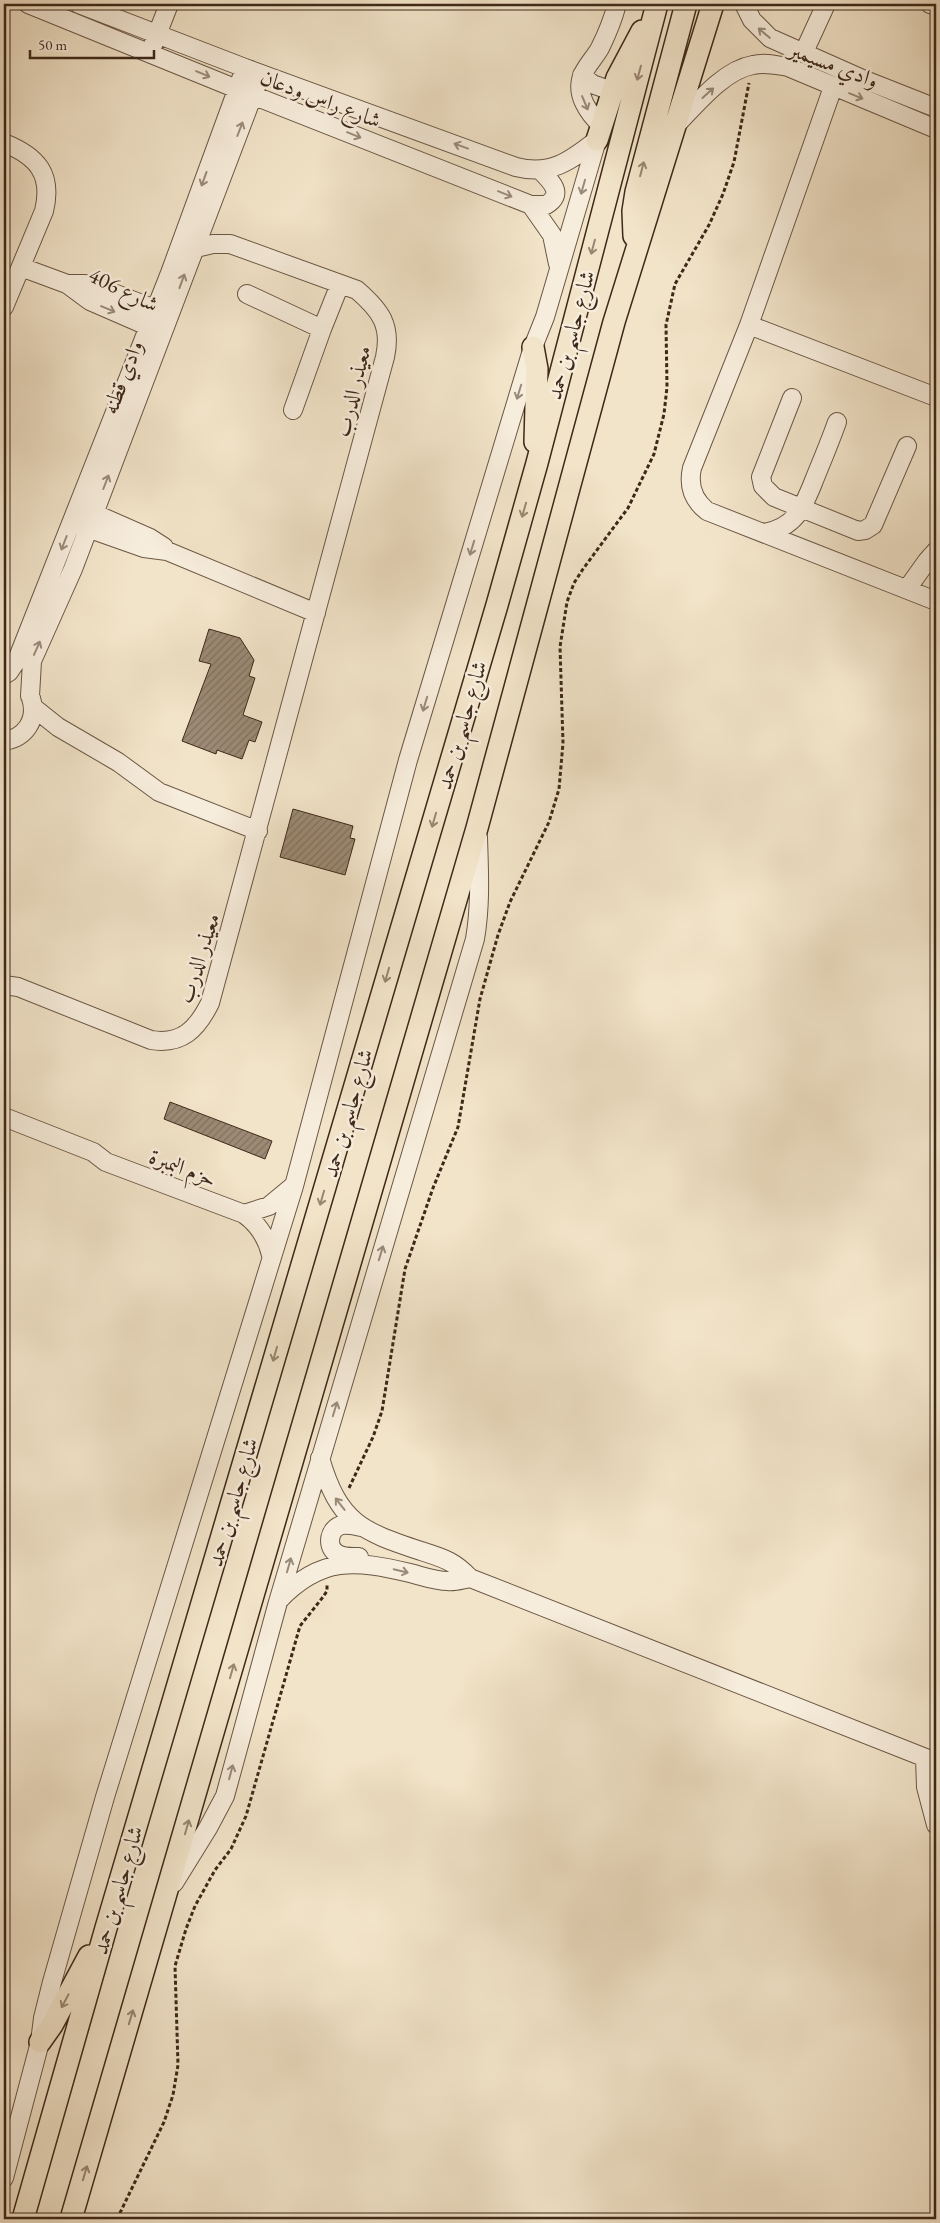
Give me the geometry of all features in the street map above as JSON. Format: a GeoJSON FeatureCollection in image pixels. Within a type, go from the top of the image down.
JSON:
{"type":"FeatureCollection","features":[{"type":"Feature","properties":{"kind":"main road"},"geometry":{"type":"LineString","coordinates":[[636,251],[633,230],[636,192],[686,4]]}},
{"type":"Feature","properties":{"kind":"main road","name":"شارع جاسم بن حمد"},"geometry":{"type":"LineString","coordinates":[[71,2219],[477,828],[612,332],[713,4]]}},
{"type":"Feature","properties":{"kind":"main road"},"geometry":{"type":"LineString","coordinates":[[599,133],[612,91],[630,50],[656,6]]}},
{"type":"Feature","properties":{"kind":"main road","name":"شارع جاسم بن حمد"},"geometry":{"type":"LineString","coordinates":[[23,2219],[106,1928],[497,605],[537,463],[656,6]]}},
{"type":"Feature","properties":{"kind":"main road"},"geometry":{"type":"LineString","coordinates":[[533,347],[537,369],[534,433],[537,463]]}},
{"type":"Feature","properties":{"kind":"main road"},"geometry":{"type":"LineString","coordinates":[[40,2042],[52,2025],[106,1928]]}},
{"type":"Feature","properties":{"kind":"street","name":"شارع راس ودعان"},"geometry":{"type":"LineString","coordinates":[[28,4],[237,89],[531,204]]}},
{"type":"Feature","properties":{"kind":"street","name":"شارع راس ودعان"},"geometry":{"type":"LineString","coordinates":[[79,4],[261,74],[516,166],[540,170],[561,165],[599,133]]}},
{"type":"Feature","properties":{"kind":"street"},"geometry":{"type":"LineString","coordinates":[[150,52],[169,4]]}},
{"type":"Feature","properties":{"kind":"street"},"geometry":{"type":"LineString","coordinates":[[599,133],[581,93],[582,75],[605,37],[617,4]]}},
{"type":"Feature","properties":{"kind":"street","name":"وادي مسيمير"},"geometry":{"type":"LineString","coordinates":[[744,4],[760,30],[777,42],[936,108]]}},
{"type":"Feature","properties":{"kind":"street"},"geometry":{"type":"LineString","coordinates":[[804,52],[826,4]]}},
{"type":"Feature","properties":{"kind":"street"},"geometry":{"type":"LineString","coordinates":[[930,4],[936,6]]}},
{"type":"Feature","properties":{"kind":"street","name":"وادي مسيمير"},"geometry":{"type":"LineString","coordinates":[[674,127],[708,92],[730,75],[752,65],[768,63],[788,67],[936,129]]}},
{"type":"Feature","properties":{"kind":"street","name":"وادي قطنه"},"geometry":{"type":"LineString","coordinates":[[4,675],[9,672],[17,660],[83,518],[163,312],[245,68]]}},
{"type":"Feature","properties":{"kind":"street","name":"وادي قطنه"},"geometry":{"type":"LineString","coordinates":[[163,312],[196,248],[207,214],[261,74]]}},
{"type":"Feature","properties":{"kind":"street"},"geometry":{"type":"LineString","coordinates":[[582,75],[592,84],[612,91]]}},
{"type":"Feature","properties":{"kind":"street"},"geometry":{"type":"LineString","coordinates":[[833,87],[749,324],[692,468],[690,484],[696,500],[707,511],[936,601]]}},
{"type":"Feature","properties":{"kind":"street","name":"شارع جاسم بن حمد"},"geometry":{"type":"LineString","coordinates":[[5,2173],[40,2042],[43,2018],[52,1982],[105,1797],[271,1255],[294,1186],[408,760],[533,347],[545,317],[599,133]]}},
{"type":"Feature","properties":{"kind":"street"},"geometry":{"type":"LineString","coordinates":[[4,143],[18,148],[29,155],[44,174],[47,186],[47,199],[44,211],[4,307]]}},
{"type":"Feature","properties":{"kind":"street"},"geometry":{"type":"LineString","coordinates":[[531,204],[546,205],[554,198],[556,193],[553,183],[540,170]]}},
{"type":"Feature","properties":{"kind":"street"},"geometry":{"type":"LineString","coordinates":[[531,204],[552,235],[559,270]]}},
{"type":"Feature","properties":{"kind":"street","name":"معيذر الدرب"},"geometry":{"type":"LineString","coordinates":[[207,214],[216,231],[230,244]]}},
{"type":"Feature","properties":{"kind":"street","name":"معيذر الدرب"},"geometry":{"type":"LineString","coordinates":[[4,977],[11,986],[151,1040],[164,1042],[175,1040],[185,1034],[202,1018],[210,1003],[258,831],[388,345],[387,334],[381,315],[357,290],[230,244],[213,244],[196,248]]}},
{"type":"Feature","properties":{"kind":"street","name":"شارع 406"},"geometry":{"type":"LineString","coordinates":[[21,267],[67,284],[94,286],[163,312]]}},
{"type":"Feature","properties":{"kind":"street","name":"شارع 406"},"geometry":{"type":"LineString","coordinates":[[67,284],[90,301],[156,330]]}},
{"type":"Feature","properties":{"kind":"street"},"geometry":{"type":"LineString","coordinates":[[293,410],[340,284]]}},
{"type":"Feature","properties":{"kind":"street"},"geometry":{"type":"LineString","coordinates":[[247,294],[322,329]]}},
{"type":"Feature","properties":{"kind":"street"},"geometry":{"type":"LineString","coordinates":[[749,324],[936,397]]}},
{"type":"Feature","properties":{"kind":"street"},"geometry":{"type":"LineString","coordinates":[[792,398],[761,477],[763,486],[774,497],[858,531],[864,530],[873,525],[907,446]]}},
{"type":"Feature","properties":{"kind":"street"},"geometry":{"type":"LineString","coordinates":[[764,533],[778,531],[791,522],[803,508],[837,422]]}},
{"type":"Feature","properties":{"kind":"street"},"geometry":{"type":"LineString","coordinates":[[83,518],[155,540],[167,551],[316,613]]}},
{"type":"Feature","properties":{"kind":"street","name":"وادي قطنه"},"geometry":{"type":"LineString","coordinates":[[23,734],[31,722],[32,661],[73,569],[83,518]]}},
{"type":"Feature","properties":{"kind":"street"},"geometry":{"type":"LineString","coordinates":[[907,589],[936,551]]}},
{"type":"Feature","properties":{"kind":"street"},"geometry":{"type":"LineString","coordinates":[[4,679],[19,684],[31,701],[71,735],[118,762],[159,792],[258,831]]}},
{"type":"Feature","properties":{"kind":"street"},"geometry":{"type":"LineString","coordinates":[[4,742],[23,734],[71,735]]}},
{"type":"Feature","properties":{"kind":"street","name":"شارع جاسم بن حمد"},"geometry":{"type":"LineString","coordinates":[[168,1892],[208,1828],[225,1796],[320,1458],[475,939],[479,914],[480,888],[477,828]]}},
{"type":"Feature","properties":{"kind":"street","name":"حزم البمبرة"},"geometry":{"type":"LineString","coordinates":[[4,1117],[93,1152],[106,1162],[244,1214],[260,1229],[267,1241],[271,1255]]}},
{"type":"Feature","properties":{"kind":"street","name":"حزم البمبرة"},"geometry":{"type":"LineString","coordinates":[[4,1127],[90,1161],[106,1162]]}},
{"type":"Feature","properties":{"kind":"street"},"geometry":{"type":"LineString","coordinates":[[244,1214],[269,1206],[294,1186]]}},
{"type":"Feature","properties":{"kind":"street"},"geometry":{"type":"LineString","coordinates":[[320,1458],[326,1480],[336,1502],[362,1527],[382,1538],[452,1561],[470,1578],[931,1760],[926,1787],[936,1826]]}},
{"type":"Feature","properties":{"kind":"street"},"geometry":{"type":"LineString","coordinates":[[362,1527],[347,1525],[338,1527],[330,1538],[331,1546],[341,1556],[365,1558],[377,1565]]}},
{"type":"Feature","properties":{"kind":"street"},"geometry":{"type":"LineString","coordinates":[[278,1602],[291,1588],[306,1577],[323,1570],[349,1564],[377,1565],[446,1582],[470,1578]]}},
{"type":"Feature","properties":{"kind":"path"},"geometry":{"type":"LineString","coordinates":[[336,1502],[349,1488],[373,1437],[382,1411],[405,1269],[433,1188],[458,1127],[480,999],[495,944],[510,902],[549,822],[559,789],[563,742],[560,647],[567,602],[574,583],[583,569],[628,508],[654,454],[664,414],[667,368],[666,325],[675,284],[709,225],[723,194],[734,162],[752,65]]}},
{"type":"Feature","properties":{"kind":"path"},"geometry":{"type":"LineString","coordinates":[[117,2219],[164,2122],[172,2095],[178,2065],[175,1966],[186,1929],[195,1906],[215,1870],[231,1849],[246,1816],[300,1626],[326,1591],[327,1582],[323,1570]]}},
{"type":"Feature","properties":{"kind":"building"},"geometry":{"type":"Polygon","coordinates":[[[209,629],[240,638],[254,660],[249,676],[255,678],[243,715],[262,722],[255,742],[249,740],[242,759],[217,750],[216,754],[182,741],[211,664],[199,661],[209,629]]]}},
{"type":"Feature","properties":{"kind":"building"},"geometry":{"type":"Polygon","coordinates":[[[293,809],[353,826],[350,838],[355,839],[345,875],[280,857],[293,809]]]}},
{"type":"Feature","properties":{"kind":"building"},"geometry":{"type":"Polygon","coordinates":[[[170,1102],[272,1141],[265,1159],[164,1119],[170,1102]]]}}]}
